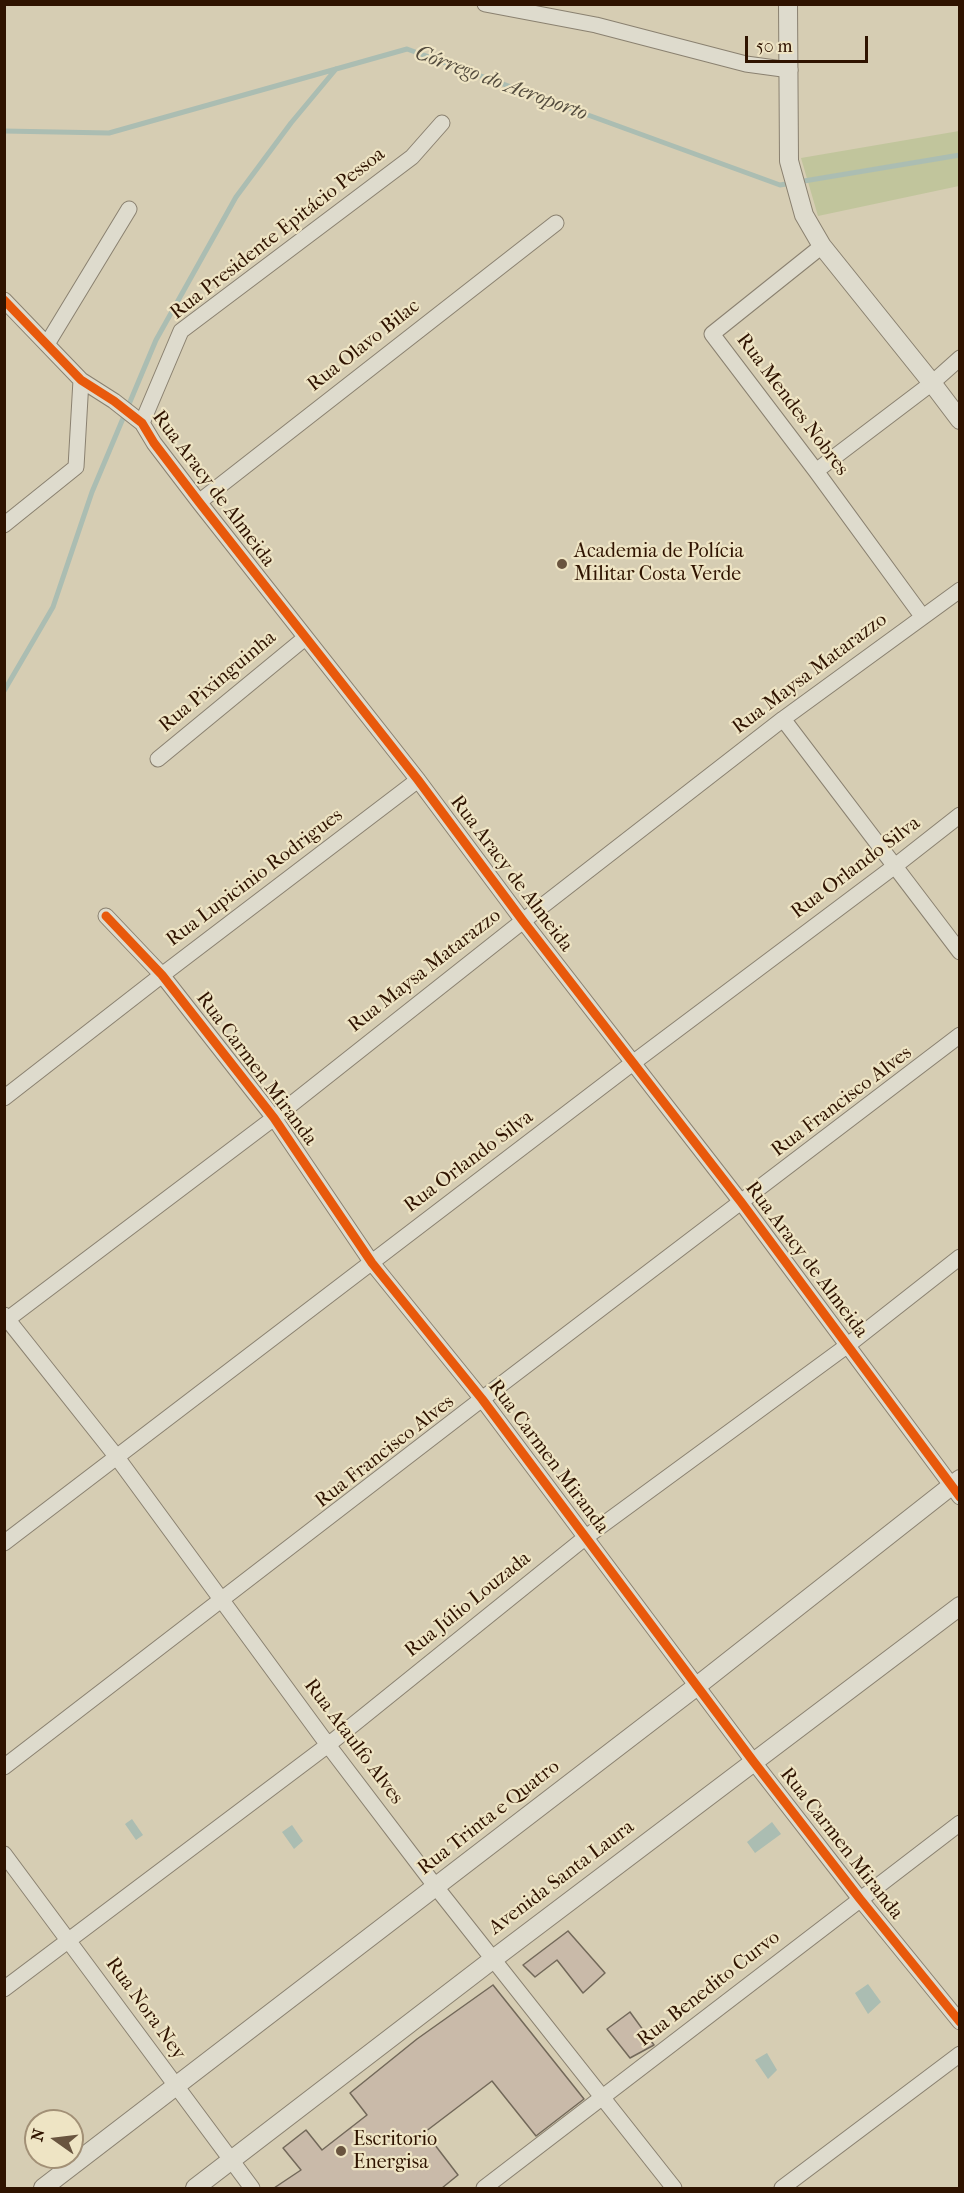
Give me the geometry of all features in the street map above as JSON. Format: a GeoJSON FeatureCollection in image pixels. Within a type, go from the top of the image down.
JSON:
{"type":"FeatureCollection","features":[{"type":"Feature","properties":{"kind":"street"},"geometry":{"type":"LineString","coordinates":[[485,4],[596,25],[746,64],[790,70]]}},
{"type":"Feature","properties":{"kind":"street"},"geometry":{"type":"LineString","coordinates":[[545,15],[558,4]]}},
{"type":"Feature","properties":{"kind":"street"},"geometry":{"type":"LineString","coordinates":[[788,4],[789,161],[804,215],[822,246],[960,420]]}},
{"type":"Feature","properties":{"kind":"street","name":"Rua Presidente Epitácio Pessoa"},"geometry":{"type":"LineString","coordinates":[[136,418],[181,332],[411,157],[442,123]]}},
{"type":"Feature","properties":{"kind":"street"},"geometry":{"type":"LineString","coordinates":[[47,344],[129,209]]}},
{"type":"Feature","properties":{"kind":"street","name":"Rua Olavo Bilac"},"geometry":{"type":"LineString","coordinates":[[199,502],[556,223]]}},
{"type":"Feature","properties":{"kind":"street","name":"Rua Mendes Nobres"},"geometry":{"type":"LineString","coordinates":[[822,246],[712,334],[922,616]]}},
{"type":"Feature","properties":{"kind":"street","name":"Rua Aracy de Almeida"},"geometry":{"type":"LineString","coordinates":[[4,300],[81,380],[136,418],[199,502],[418,780],[523,921],[634,1062],[957,1487]]}},
{"type":"Feature","properties":{"kind":"street"},"geometry":{"type":"LineString","coordinates":[[816,471],[932,383],[960,358]]}},
{"type":"Feature","properties":{"kind":"street"},"geometry":{"type":"LineString","coordinates":[[4,525],[76,467],[81,380]]}},
{"type":"Feature","properties":{"kind":"street","name":"Rua Maysa Matarazzo"},"geometry":{"type":"LineString","coordinates":[[6,1319],[273,1118],[783,719],[960,590]]}},
{"type":"Feature","properties":{"kind":"street","name":"Rua Pixinguinha"},"geometry":{"type":"LineString","coordinates":[[158,759],[305,638]]}},
{"type":"Feature","properties":{"kind":"street"},"geometry":{"type":"LineString","coordinates":[[783,719],[960,952]]}},
{"type":"Feature","properties":{"kind":"street","name":"Rua Lupicinio Rodrigues"},"geometry":{"type":"LineString","coordinates":[[4,1098],[418,780]]}},
{"type":"Feature","properties":{"kind":"street","name":"Rua Orlando Silva"},"geometry":{"type":"LineString","coordinates":[[4,1543],[960,815]]}},
{"type":"Feature","properties":{"kind":"street","name":"Rua Carmen Miranda"},"geometry":{"type":"LineString","coordinates":[[106,916],[162,975],[273,1118],[372,1263],[482,1399],[753,1761],[860,1899],[960,2022]]}},
{"type":"Feature","properties":{"kind":"street","name":"Rua Francisco Alves"},"geometry":{"type":"LineString","coordinates":[[4,1767],[960,1035]]}},
{"type":"Feature","properties":{"kind":"street","name":"Rua Júlio Louzada"},"geometry":{"type":"LineString","coordinates":[[4,1989],[328,1745],[586,1537],[848,1345],[960,1257]]}},
{"type":"Feature","properties":{"kind":"street","name":"Rua Ataulfo Alves"},"geometry":{"type":"LineString","coordinates":[[6,1319],[116,1456],[328,1745],[492,1960],[674,2188]]}},
{"type":"Feature","properties":{"kind":"street","name":"Rua Trinta e Quatro"},"geometry":{"type":"LineString","coordinates":[[43,2188],[957,1487]]}},
{"type":"Feature","properties":{"kind":"street","name":"Avenida Santa Laura"},"geometry":{"type":"LineString","coordinates":[[195,2188],[753,1761],[960,1606]]}},
{"type":"Feature","properties":{"kind":"street","name":"Rua Benedito Curvo"},"geometry":{"type":"LineString","coordinates":[[484,2188],[960,1823]]}},
{"type":"Feature","properties":{"kind":"street","name":"Rua Nora Ney"},"geometry":{"type":"LineString","coordinates":[[4,1854],[252,2188]]}},
{"type":"Feature","properties":{"kind":"street"},"geometry":{"type":"LineString","coordinates":[[782,2188],[960,2054]]}},
{"type":"Feature","properties":{"kind":"green space"},"geometry":{"type":"Polygon","coordinates":[[[959,131],[959,186],[818,216],[801,158],[959,131]]]}},
{"type":"Feature","properties":{"kind":"shaded area"},"geometry":{"type":"Polygon","coordinates":[[[132,1819],[143,1835],[136,1840],[125,1824],[132,1819]]]}},
{"type":"Feature","properties":{"kind":"shaded area"},"geometry":{"type":"Polygon","coordinates":[[[772,1822],[781,1834],[755,1853],[747,1842],[772,1822]]]}},
{"type":"Feature","properties":{"kind":"shaded area"},"geometry":{"type":"Polygon","coordinates":[[[292,1825],[303,1841],[294,1849],[282,1832],[292,1825]]]}},
{"type":"Feature","properties":{"kind":"shaded area"},"geometry":{"type":"Polygon","coordinates":[[[868,1984],[881,2002],[868,2014],[855,1993],[868,1984]]]}},
{"type":"Feature","properties":{"kind":"shaded area"},"geometry":{"type":"Polygon","coordinates":[[[767,2053],[777,2070],[768,2079],[755,2060],[767,2053]]]}},
{"type":"Feature","properties":{"kind":"building"},"geometry":{"type":"Polygon","coordinates":[[[568,1931],[605,1973],[583,1993],[557,1960],[535,1977],[523,1965],[568,1931]]]}},
{"type":"Feature","properties":{"kind":"building"},"geometry":{"type":"Polygon","coordinates":[[[493,1985],[584,2099],[536,2136],[492,2081],[425,2132],[458,2175],[442,2188],[274,2188],[301,2170],[283,2148],[306,2130],[322,2150],[367,2115],[350,2093],[417,2039],[493,1985]]]}},
{"type":"Feature","properties":{"kind":"building"},"geometry":{"type":"Polygon","coordinates":[[[630,2012],[654,2045],[630,2058],[607,2029],[630,2012]]]}},
{"type":"Feature","properties":{"kind":"waterway","name":"Córrego do Aeroporto"},"geometry":{"type":"LineString","coordinates":[[4,131],[109,133],[407,49],[780,185],[960,155]]}},
{"type":"Feature","properties":{"kind":"waterway"},"geometry":{"type":"LineString","coordinates":[[4,691],[53,607],[92,492],[156,340],[236,197],[291,123],[336,69]]}},
{"type":"Feature","properties":{"kind":"cycle path"},"geometry":{"type":"LineString","coordinates":[[4,300],[81,380],[114,401],[142,423],[154,443],[199,502],[418,780],[523,921],[741,1202],[960,1497]]}},
{"type":"Feature","properties":{"kind":"cycle path"},"geometry":{"type":"LineString","coordinates":[[106,916],[162,975],[274,1118],[372,1263],[482,1399],[753,1761],[860,1899],[960,2022]]}},
{"type":"Feature","properties":{"kind":"place","name":"Academia de Polícia Militar Costa Verde"},"geometry":{"type":"Point","coordinates":[562,564]}},
{"type":"Feature","properties":{"kind":"place","name":"Escritorio Energisa"},"geometry":{"type":"Point","coordinates":[341,2151]}}]}
